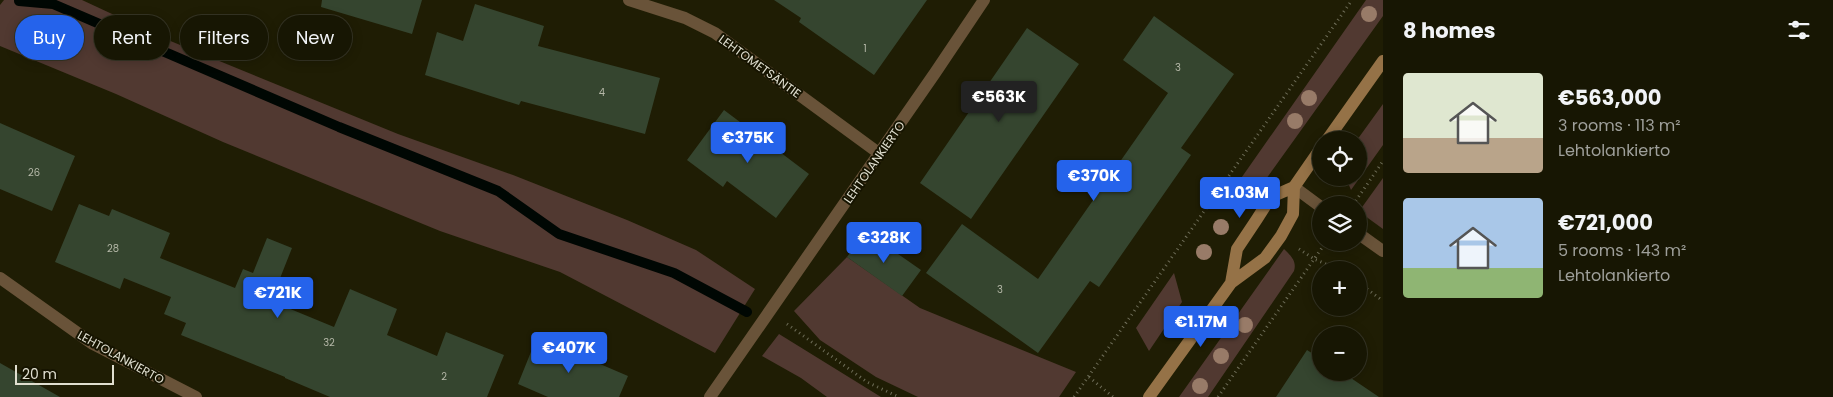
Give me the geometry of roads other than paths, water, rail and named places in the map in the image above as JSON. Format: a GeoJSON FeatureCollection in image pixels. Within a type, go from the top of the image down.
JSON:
{"type":"FeatureCollection","features":[{"type":"Feature","properties":{"kind":"main road"},"geometry":{"type":"LineString","coordinates":[[1333,131],[1383,61]]}},
{"type":"Feature","properties":{"kind":"main road"},"geometry":{"type":"LineString","coordinates":[[1231,283],[1237,249],[1272,197],[1294,187],[1312,161]]}},
{"type":"Feature","properties":{"kind":"main road"},"geometry":{"type":"LineString","coordinates":[[1149,397],[1231,283],[1264,258],[1281,236],[1294,214],[1294,187]]}},
{"type":"Feature","properties":{"kind":"street","name":"LEHTOMETSÄNTIE"},"geometry":{"type":"LineString","coordinates":[[629,0],[685,18],[715,33],[880,154]]}},
{"type":"Feature","properties":{"kind":"street","name":"LEHTOLANKIERTO"},"geometry":{"type":"LineString","coordinates":[[710,397],[769,310],[880,154],[984,0]]}},
{"type":"Feature","properties":{"kind":"street"},"geometry":{"type":"LineString","coordinates":[[1294,187],[1312,200]]}},
{"type":"Feature","properties":{"kind":"street"},"geometry":{"type":"LineString","coordinates":[[1367,240],[1383,251]]}},
{"type":"Feature","properties":{"kind":"street","name":"LEHTOLANKIERTO"},"geometry":{"type":"LineString","coordinates":[[0,278],[93,344],[196,397]]}},
{"type":"Feature","properties":{"kind":"waterway"},"geometry":{"type":"LineString","coordinates":[[19,1],[53,4],[339,127],[498,191],[559,234],[674,273],[747,312]]}}]}
